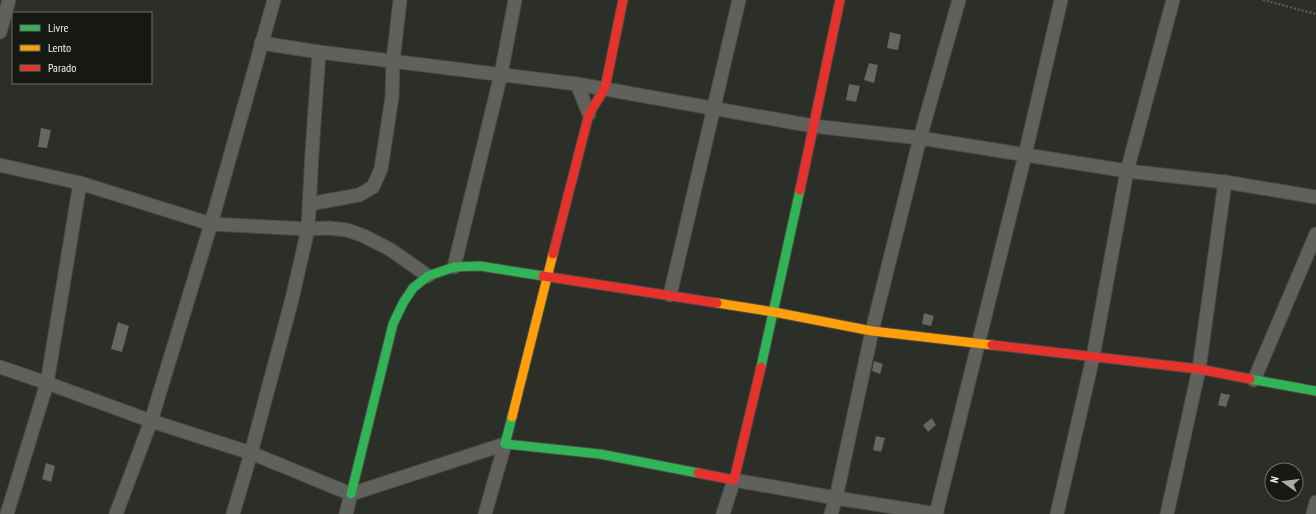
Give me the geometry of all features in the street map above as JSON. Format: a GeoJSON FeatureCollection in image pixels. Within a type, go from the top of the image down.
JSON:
{"type":"FeatureCollection","features":[{"type":"Feature","properties":{"kind":"street"},"geometry":{"type":"LineString","coordinates":[[0,32],[9,0]]}},
{"type":"Feature","properties":{"kind":"street"},"geometry":{"type":"LineString","coordinates":[[116,514],[151,421],[211,224],[274,0]]}},
{"type":"Feature","properties":{"kind":"street"},"geometry":{"type":"LineString","coordinates":[[309,204],[359,195],[373,187],[381,169],[392,97],[393,61],[400,0]]}},
{"type":"Feature","properties":{"kind":"street"},"geometry":{"type":"LineString","coordinates":[[454,267],[501,74],[514,0]]}},
{"type":"Feature","properties":{"kind":"street"},"geometry":{"type":"LineString","coordinates":[[484,514],[504,444],[589,114],[605,88],[623,0]]}},
{"type":"Feature","properties":{"kind":"street"},"geometry":{"type":"LineString","coordinates":[[670,295],[739,0]]}},
{"type":"Feature","properties":{"kind":"street"},"geometry":{"type":"LineString","coordinates":[[723,514],[734,480],[774,312],[840,0]]}},
{"type":"Feature","properties":{"kind":"street"},"geometry":{"type":"LineString","coordinates":[[831,514],[836,498],[872,330],[920,138],[959,0]]}},
{"type":"Feature","properties":{"kind":"street"},"geometry":{"type":"LineString","coordinates":[[0,367],[151,421],[251,453],[351,494],[504,444],[600,454],[734,480],[936,514],[1025,155],[1061,0]]}},
{"type":"Feature","properties":{"kind":"street"},"geometry":{"type":"LineString","coordinates":[[1057,514],[1093,357],[1127,171],[1173,0]]}},
{"type":"Feature","properties":{"kind":"street"},"geometry":{"type":"LineString","coordinates":[[261,43],[319,52],[605,88],[713,109],[813,126],[920,138],[1127,171],[1225,182],[1316,197]]}},
{"type":"Feature","properties":{"kind":"street"},"geometry":{"type":"LineString","coordinates":[[233,514],[294,292],[308,229],[319,52]]}},
{"type":"Feature","properties":{"kind":"street"},"geometry":{"type":"LineString","coordinates":[[577,84],[589,114]]}},
{"type":"Feature","properties":{"kind":"street"},"geometry":{"type":"LineString","coordinates":[[0,165],[80,183],[211,224],[308,229],[329,228],[346,230],[364,236],[392,250],[428,276]]}},
{"type":"Feature","properties":{"kind":"street"},"geometry":{"type":"LineString","coordinates":[[1167,514],[1199,369],[1225,182]]}},
{"type":"Feature","properties":{"kind":"street"},"geometry":{"type":"LineString","coordinates":[[7,514],[47,383],[80,183]]}},
{"type":"Feature","properties":{"kind":"street"},"geometry":{"type":"LineString","coordinates":[[1254,380],[1316,234]]}},
{"type":"Feature","properties":{"kind":"street"},"geometry":{"type":"LineString","coordinates":[[346,514],[393,324],[403,303],[413,288],[428,276],[454,267],[480,266],[548,275],[774,312],[872,330],[1199,369],[1316,391]]}},
{"type":"Feature","properties":{"kind":"street"},"geometry":{"type":"LineString","coordinates":[[1313,514],[1316,502]]}},
{"type":"Feature","properties":{"kind":"path"},"geometry":{"type":"LineString","coordinates":[[1263,0],[1316,14]]}},
{"type":"Feature","properties":{"kind":"building"},"geometry":{"type":"Polygon","coordinates":[[[890,32],[901,35],[898,50],[887,48],[890,32]]]}},
{"type":"Feature","properties":{"kind":"building"},"geometry":{"type":"Polygon","coordinates":[[[869,63],[878,65],[874,83],[864,80],[869,63]]]}},
{"type":"Feature","properties":{"kind":"building"},"geometry":{"type":"Polygon","coordinates":[[[849,84],[860,86],[856,102],[846,100],[849,84]]]}},
{"type":"Feature","properties":{"kind":"building"},"geometry":{"type":"Polygon","coordinates":[[[41,128],[51,130],[47,148],[38,147],[41,128]]]}},
{"type":"Feature","properties":{"kind":"building"},"geometry":{"type":"Polygon","coordinates":[[[924,313],[934,316],[931,326],[922,324],[924,313]]]}},
{"type":"Feature","properties":{"kind":"building"},"geometry":{"type":"Polygon","coordinates":[[[118,322],[129,326],[122,352],[111,349],[118,322]]]}},
{"type":"Feature","properties":{"kind":"building"},"geometry":{"type":"Polygon","coordinates":[[[874,361],[883,364],[880,374],[872,371],[874,361]]]}},
{"type":"Feature","properties":{"kind":"building"},"geometry":{"type":"Polygon","coordinates":[[[1221,393],[1230,395],[1226,407],[1218,405],[1221,393]]]}},
{"type":"Feature","properties":{"kind":"building"},"geometry":{"type":"Polygon","coordinates":[[[932,418],[936,425],[928,432],[923,425],[932,418]]]}},
{"type":"Feature","properties":{"kind":"building"},"geometry":{"type":"Polygon","coordinates":[[[876,436],[885,438],[881,452],[873,450],[876,436]]]}},
{"type":"Feature","properties":{"kind":"building"},"geometry":{"type":"Polygon","coordinates":[[[46,463],[55,466],[51,482],[42,479],[46,463]]]}},
{"type":"Feature","properties":{"kind":"traffic: fast"},"geometry":{"type":"LineString","coordinates":[[761,367],[800,190]]}},
{"type":"Feature","properties":{"kind":"traffic: fast"},"geometry":{"type":"LineString","coordinates":[[351,494],[393,324],[403,303],[413,288],[428,276],[454,267],[480,266],[543,276]]}},
{"type":"Feature","properties":{"kind":"traffic: fast"},"geometry":{"type":"LineString","coordinates":[[1250,379],[1316,391]]}},
{"type":"Feature","properties":{"kind":"traffic: fast"},"geometry":{"type":"LineString","coordinates":[[512,417],[505,444],[600,454],[698,473]]}},
{"type":"Feature","properties":{"kind":"traffic: slow"},"geometry":{"type":"LineString","coordinates":[[512,417],[553,254]]}},
{"type":"Feature","properties":{"kind":"traffic: slow"},"geometry":{"type":"LineString","coordinates":[[717,303],[774,312],[872,331],[992,345]]}},
{"type":"Feature","properties":{"kind":"traffic: jam"},"geometry":{"type":"LineString","coordinates":[[553,254],[589,114],[605,88],[623,0]]}},
{"type":"Feature","properties":{"kind":"traffic: jam"},"geometry":{"type":"LineString","coordinates":[[800,190],[840,0]]}},
{"type":"Feature","properties":{"kind":"traffic: jam"},"geometry":{"type":"LineString","coordinates":[[543,276],[717,303]]}},
{"type":"Feature","properties":{"kind":"traffic: jam"},"geometry":{"type":"LineString","coordinates":[[992,345],[1199,369],[1250,379]]}},
{"type":"Feature","properties":{"kind":"traffic: jam"},"geometry":{"type":"LineString","coordinates":[[698,473],[734,480],[761,367]]}}]}
